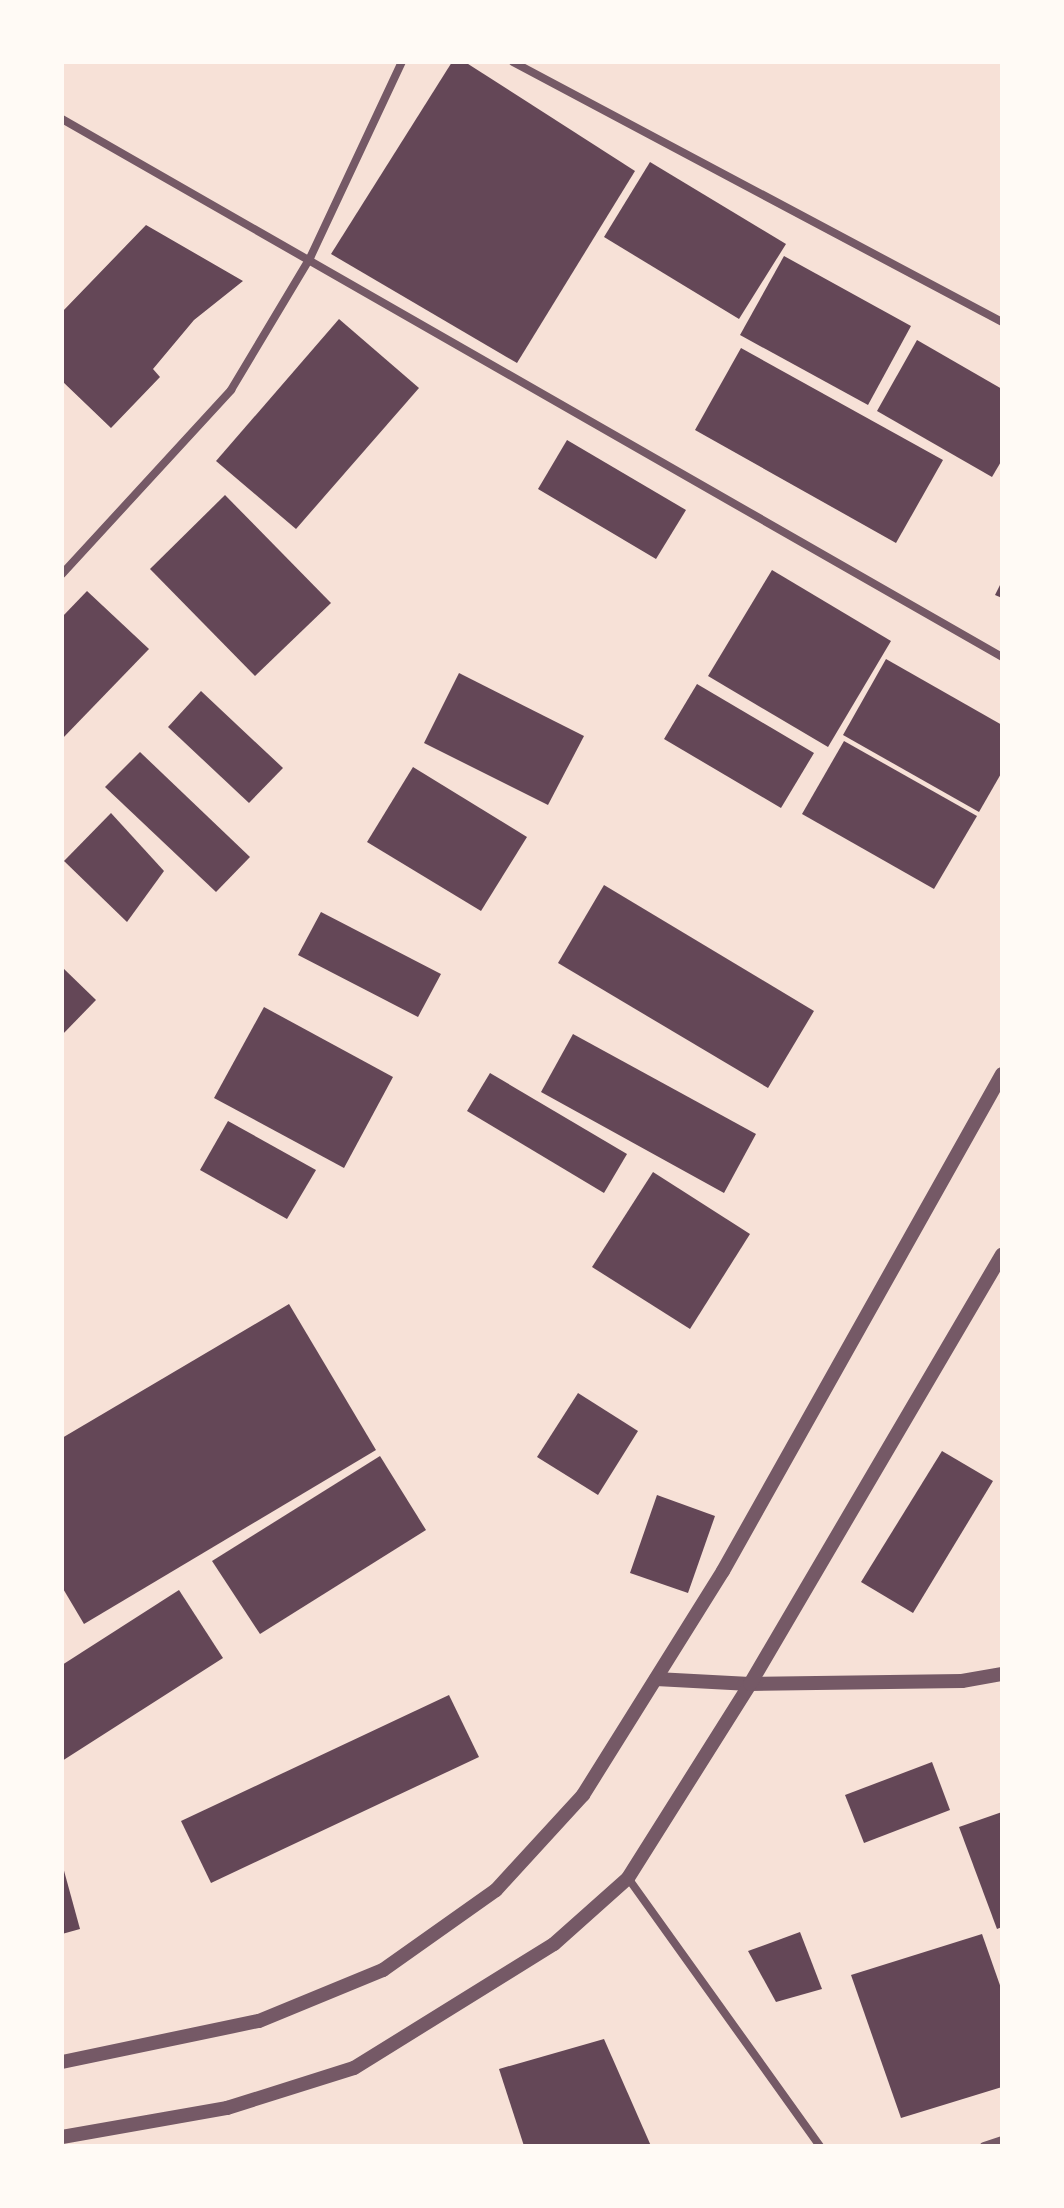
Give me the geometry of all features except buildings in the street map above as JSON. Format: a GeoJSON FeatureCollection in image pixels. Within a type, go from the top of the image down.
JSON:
{"type":"FeatureCollection","features":[{"type":"Feature","properties":{"kind":"street"},"geometry":{"type":"LineString","coordinates":[[62,574],[231,390],[310,258],[402,62]]}},
{"type":"Feature","properties":{"kind":"street"},"geometry":{"type":"LineString","coordinates":[[513,62],[1002,322]]}},
{"type":"Feature","properties":{"kind":"street"},"geometry":{"type":"LineString","coordinates":[[62,119],[310,258],[695,485],[1002,657]]}},
{"type":"Feature","properties":{"kind":"street"},"geometry":{"type":"LineString","coordinates":[[62,2062],[259,2021],[383,1970],[496,1890],[583,1795],[723,1571],[1002,1074]]}},
{"type":"Feature","properties":{"kind":"street"},"geometry":{"type":"LineString","coordinates":[[62,2137],[227,2108],[354,2068],[554,1944],[628,1878],[750,1684],[1002,1254]]}},
{"type":"Feature","properties":{"kind":"street"},"geometry":{"type":"LineString","coordinates":[[656,1679],[750,1684],[962,1681],[1002,1674]]}},
{"type":"Feature","properties":{"kind":"street"},"geometry":{"type":"LineString","coordinates":[[628,1878],[820,2146]]}},
{"type":"Feature","properties":{"kind":"street"},"geometry":{"type":"LineString","coordinates":[[984,2146],[1002,2140]]}}]}
